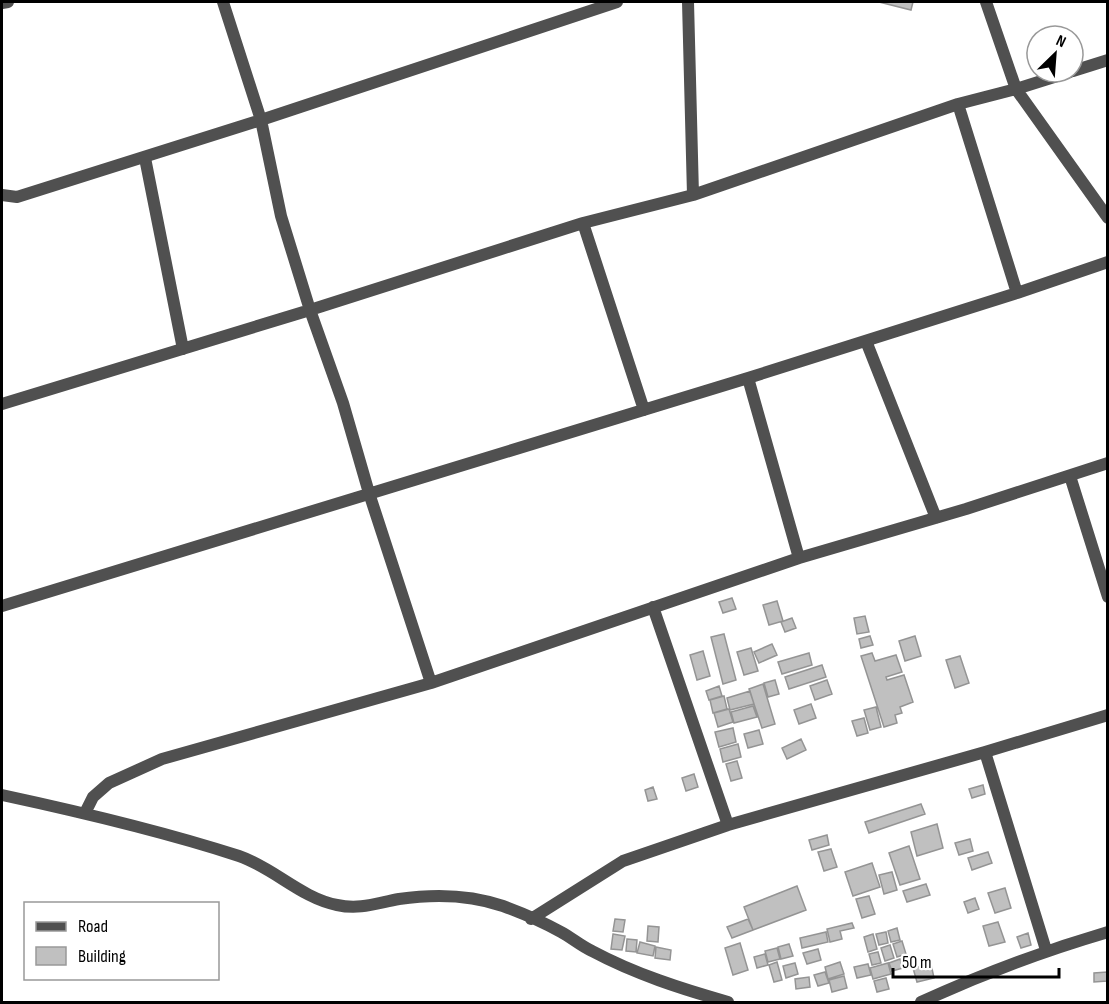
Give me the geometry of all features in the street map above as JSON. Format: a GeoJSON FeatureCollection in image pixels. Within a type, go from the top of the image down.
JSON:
{"type":"FeatureCollection","features":[{"type":"Feature","properties":{"kind":"street"},"geometry":{"type":"LineString","coordinates":[[2,3],[8,2]]}},
{"type":"Feature","properties":{"kind":"street"},"geometry":{"type":"LineString","coordinates":[[223,2],[261,120],[282,216],[310,310],[343,403],[369,493],[431,683]]}},
{"type":"Feature","properties":{"kind":"street"},"geometry":{"type":"LineString","coordinates":[[2,195],[17,197],[145,158],[617,2]]}},
{"type":"Feature","properties":{"kind":"street"},"geometry":{"type":"LineString","coordinates":[[688,2],[693,195]]}},
{"type":"Feature","properties":{"kind":"street"},"geometry":{"type":"LineString","coordinates":[[986,2],[1016,89],[1107,218]]}},
{"type":"Feature","properties":{"kind":"street"},"geometry":{"type":"LineString","coordinates":[[1085,68],[1107,60]]}},
{"type":"Feature","properties":{"kind":"street"},"geometry":{"type":"LineString","coordinates":[[2,404],[310,310],[583,223],[693,195],[958,104],[1032,84]]}},
{"type":"Feature","properties":{"kind":"street"},"geometry":{"type":"LineString","coordinates":[[958,104],[1017,293]]}},
{"type":"Feature","properties":{"kind":"street"},"geometry":{"type":"LineString","coordinates":[[145,158],[183,349]]}},
{"type":"Feature","properties":{"kind":"street"},"geometry":{"type":"LineString","coordinates":[[583,223],[644,410]]}},
{"type":"Feature","properties":{"kind":"street"},"geometry":{"type":"LineString","coordinates":[[2,606],[748,378],[1017,293],[1107,262]]}},
{"type":"Feature","properties":{"kind":"street"},"geometry":{"type":"LineString","coordinates":[[866,341],[936,518]]}},
{"type":"Feature","properties":{"kind":"street"},"geometry":{"type":"LineString","coordinates":[[748,378],[799,558]]}},
{"type":"Feature","properties":{"kind":"street"},"geometry":{"type":"LineString","coordinates":[[86,813],[93,797],[109,783],[162,759],[431,683],[799,558],[1107,464]]}},
{"type":"Feature","properties":{"kind":"street"},"geometry":{"type":"LineString","coordinates":[[1070,476],[1107,597]]}},
{"type":"Feature","properties":{"kind":"street"},"geometry":{"type":"LineString","coordinates":[[653,607],[728,825]]}},
{"type":"Feature","properties":{"kind":"street"},"geometry":{"type":"LineString","coordinates":[[531,919],[623,861],[728,825],[1107,715]]}},
{"type":"Feature","properties":{"kind":"street"},"geometry":{"type":"LineString","coordinates":[[985,752],[1046,950]]}},
{"type":"Feature","properties":{"kind":"street"},"geometry":{"type":"LineString","coordinates":[[2,795],[86,813],[241,857],[268,868],[317,899],[337,906],[370,907],[398,899],[451,897],[479,900],[503,907],[562,932],[592,951],[631,969],[679,988],[728,1002]]}},
{"type":"Feature","properties":{"kind":"street"},"geometry":{"type":"LineString","coordinates":[[921,1002],[1046,950],[1107,932]]}},
{"type":"Feature","properties":{"kind":"building"},"geometry":{"type":"Polygon","coordinates":[[[879,2],[913,2],[911,10],[879,2]]]}},
{"type":"Feature","properties":{"kind":"building"},"geometry":{"type":"Polygon","coordinates":[[[732,598],[736,609],[723,613],[719,602],[732,598]]]}},
{"type":"Feature","properties":{"kind":"building"},"geometry":{"type":"Polygon","coordinates":[[[777,601],[783,621],[769,625],[763,605],[777,601]]]}},
{"type":"Feature","properties":{"kind":"building"},"geometry":{"type":"Polygon","coordinates":[[[865,616],[869,632],[857,634],[854,618],[865,616]]]}},
{"type":"Feature","properties":{"kind":"building"},"geometry":{"type":"Polygon","coordinates":[[[792,618],[796,628],[785,632],[781,622],[792,618]]]}},
{"type":"Feature","properties":{"kind":"building"},"geometry":{"type":"Polygon","coordinates":[[[724,634],[736,680],[723,684],[711,637],[724,634]]]}},
{"type":"Feature","properties":{"kind":"building"},"geometry":{"type":"Polygon","coordinates":[[[870,636],[873,645],[861,648],[859,639],[870,636]]]}},
{"type":"Feature","properties":{"kind":"building"},"geometry":{"type":"Polygon","coordinates":[[[915,636],[921,656],[905,661],[899,641],[915,636]]]}},
{"type":"Feature","properties":{"kind":"building"},"geometry":{"type":"Polygon","coordinates":[[[772,644],[777,655],[759,663],[754,652],[772,644]]]}},
{"type":"Feature","properties":{"kind":"building"},"geometry":{"type":"Polygon","coordinates":[[[751,648],[758,671],[744,675],[737,652],[751,648]]]}},
{"type":"Feature","properties":{"kind":"building"},"geometry":{"type":"Polygon","coordinates":[[[703,651],[710,676],[697,680],[690,655],[703,651]]]}},
{"type":"Feature","properties":{"kind":"building"},"geometry":{"type":"Polygon","coordinates":[[[809,653],[812,665],[782,674],[778,662],[809,653]]]}},
{"type":"Feature","properties":{"kind":"building"},"geometry":{"type":"Polygon","coordinates":[[[872,653],[875,661],[896,655],[902,672],[886,677],[887,680],[904,675],[913,702],[900,707],[902,713],[895,715],[897,723],[884,727],[861,656],[872,653]]]}},
{"type":"Feature","properties":{"kind":"building"},"geometry":{"type":"Polygon","coordinates":[[[960,656],[969,683],[955,688],[946,660],[960,656]]]}},
{"type":"Feature","properties":{"kind":"building"},"geometry":{"type":"Polygon","coordinates":[[[822,665],[826,677],[789,689],[785,677],[822,665]]]}},
{"type":"Feature","properties":{"kind":"building"},"geometry":{"type":"Polygon","coordinates":[[[775,680],[779,694],[768,697],[764,683],[775,680]]]}},
{"type":"Feature","properties":{"kind":"building"},"geometry":{"type":"Polygon","coordinates":[[[827,680],[832,694],[815,700],[810,686],[827,680]]]}},
{"type":"Feature","properties":{"kind":"building"},"geometry":{"type":"Polygon","coordinates":[[[763,684],[775,724],[762,728],[749,689],[763,684]]]}},
{"type":"Feature","properties":{"kind":"building"},"geometry":{"type":"Polygon","coordinates":[[[719,686],[722,696],[709,700],[706,691],[719,686]]]}},
{"type":"Feature","properties":{"kind":"building"},"geometry":{"type":"Polygon","coordinates":[[[750,691],[754,704],[730,710],[727,698],[750,691]]]}},
{"type":"Feature","properties":{"kind":"building"},"geometry":{"type":"Polygon","coordinates":[[[724,696],[727,709],[713,713],[710,700],[724,696]]]}},
{"type":"Feature","properties":{"kind":"building"},"geometry":{"type":"Polygon","coordinates":[[[811,704],[816,718],[799,724],[794,710],[811,704]]]}},
{"type":"Feature","properties":{"kind":"building"},"geometry":{"type":"Polygon","coordinates":[[[753,706],[757,717],[734,723],[731,712],[753,706]]]}},
{"type":"Feature","properties":{"kind":"building"},"geometry":{"type":"Polygon","coordinates":[[[876,707],[881,727],[870,730],[864,710],[876,707]]]}},
{"type":"Feature","properties":{"kind":"building"},"geometry":{"type":"Polygon","coordinates":[[[729,709],[733,722],[718,727],[714,713],[729,709]]]}},
{"type":"Feature","properties":{"kind":"building"},"geometry":{"type":"Polygon","coordinates":[[[864,718],[868,733],[857,736],[852,721],[864,718]]]}},
{"type":"Feature","properties":{"kind":"building"},"geometry":{"type":"Polygon","coordinates":[[[733,728],[736,742],[719,747],[715,732],[733,728]]]}},
{"type":"Feature","properties":{"kind":"building"},"geometry":{"type":"Polygon","coordinates":[[[759,730],[763,744],[748,748],[744,734],[759,730]]]}},
{"type":"Feature","properties":{"kind":"building"},"geometry":{"type":"Polygon","coordinates":[[[801,739],[806,750],[787,759],[782,748],[801,739]]]}},
{"type":"Feature","properties":{"kind":"building"},"geometry":{"type":"Polygon","coordinates":[[[738,744],[741,757],[723,762],[720,749],[738,744]]]}},
{"type":"Feature","properties":{"kind":"building"},"geometry":{"type":"Polygon","coordinates":[[[737,761],[742,778],[731,781],[726,764],[737,761]]]}},
{"type":"Feature","properties":{"kind":"building"},"geometry":{"type":"Polygon","coordinates":[[[694,774],[698,787],[686,791],[682,778],[694,774]]]}},
{"type":"Feature","properties":{"kind":"building"},"geometry":{"type":"Polygon","coordinates":[[[983,785],[985,794],[972,798],[969,789],[983,785]]]}},
{"type":"Feature","properties":{"kind":"building"},"geometry":{"type":"Polygon","coordinates":[[[653,787],[657,799],[648,801],[645,790],[653,787]]]}},
{"type":"Feature","properties":{"kind":"building"},"geometry":{"type":"Polygon","coordinates":[[[921,804],[925,814],[869,833],[865,822],[921,804]]]}},
{"type":"Feature","properties":{"kind":"building"},"geometry":{"type":"Polygon","coordinates":[[[937,824],[943,848],[917,856],[911,832],[937,824]]]}},
{"type":"Feature","properties":{"kind":"building"},"geometry":{"type":"Polygon","coordinates":[[[827,835],[829,845],[812,850],[809,840],[827,835]]]}},
{"type":"Feature","properties":{"kind":"building"},"geometry":{"type":"Polygon","coordinates":[[[970,839],[973,851],[959,855],[955,843],[970,839]]]}},
{"type":"Feature","properties":{"kind":"building"},"geometry":{"type":"Polygon","coordinates":[[[909,846],[920,879],[900,885],[889,853],[909,846]]]}},
{"type":"Feature","properties":{"kind":"building"},"geometry":{"type":"Polygon","coordinates":[[[831,849],[837,867],[824,871],[818,852],[831,849]]]}},
{"type":"Feature","properties":{"kind":"building"},"geometry":{"type":"Polygon","coordinates":[[[988,852],[992,863],[972,870],[968,858],[988,852]]]}},
{"type":"Feature","properties":{"kind":"building"},"geometry":{"type":"Polygon","coordinates":[[[872,863],[880,887],[853,896],[845,872],[872,863]]]}},
{"type":"Feature","properties":{"kind":"building"},"geometry":{"type":"Polygon","coordinates":[[[892,872],[897,890],[884,894],[879,875],[892,872]]]}},
{"type":"Feature","properties":{"kind":"building"},"geometry":{"type":"Polygon","coordinates":[[[926,884],[930,895],[907,902],[903,891],[926,884]]]}},
{"type":"Feature","properties":{"kind":"building"},"geometry":{"type":"Polygon","coordinates":[[[797,886],[806,910],[753,930],[744,907],[797,886]]]}},
{"type":"Feature","properties":{"kind":"building"},"geometry":{"type":"Polygon","coordinates":[[[1005,888],[1011,908],[995,913],[988,893],[1005,888]]]}},
{"type":"Feature","properties":{"kind":"building"},"geometry":{"type":"Polygon","coordinates":[[[869,896],[875,914],[862,918],[856,899],[869,896]]]}},
{"type":"Feature","properties":{"kind":"building"},"geometry":{"type":"Polygon","coordinates":[[[975,898],[979,909],[968,913],[964,902],[975,898]]]}},
{"type":"Feature","properties":{"kind":"building"},"geometry":{"type":"Polygon","coordinates":[[[615,919],[625,920],[623,932],[613,931],[615,919]]]}},
{"type":"Feature","properties":{"kind":"building"},"geometry":{"type":"Polygon","coordinates":[[[748,919],[753,930],[732,938],[727,927],[748,919]]]}},
{"type":"Feature","properties":{"kind":"building"},"geometry":{"type":"Polygon","coordinates":[[[998,922],[1005,942],[989,946],[983,926],[998,922]]]}},
{"type":"Feature","properties":{"kind":"building"},"geometry":{"type":"Polygon","coordinates":[[[852,923],[854,928],[840,931],[842,939],[830,942],[827,929],[852,923]]]}},
{"type":"Feature","properties":{"kind":"building"},"geometry":{"type":"Polygon","coordinates":[[[648,926],[659,927],[658,942],[647,941],[648,926]]]}},
{"type":"Feature","properties":{"kind":"building"},"geometry":{"type":"Polygon","coordinates":[[[897,928],[900,940],[891,942],[888,931],[897,928]]]}},
{"type":"Feature","properties":{"kind":"building"},"geometry":{"type":"Polygon","coordinates":[[[826,932],[828,942],[802,948],[800,938],[826,932]]]}},
{"type":"Feature","properties":{"kind":"building"},"geometry":{"type":"Polygon","coordinates":[[[886,932],[888,943],[879,945],[876,934],[886,932]]]}},
{"type":"Feature","properties":{"kind":"building"},"geometry":{"type":"Polygon","coordinates":[[[1028,933],[1031,945],[1021,948],[1017,937],[1028,933]]]}},
{"type":"Feature","properties":{"kind":"building"},"geometry":{"type":"Polygon","coordinates":[[[613,934],[625,936],[622,950],[611,949],[613,934]]]}},
{"type":"Feature","properties":{"kind":"building"},"geometry":{"type":"Polygon","coordinates":[[[873,934],[877,949],[868,952],[864,937],[873,934]]]}},
{"type":"Feature","properties":{"kind":"building"},"geometry":{"type":"Polygon","coordinates":[[[627,939],[637,940],[636,952],[626,951],[627,939]]]}},
{"type":"Feature","properties":{"kind":"building"},"geometry":{"type":"Polygon","coordinates":[[[902,941],[906,954],[897,957],[893,944],[902,941]]]}},
{"type":"Feature","properties":{"kind":"building"},"geometry":{"type":"Polygon","coordinates":[[[640,942],[655,946],[653,956],[637,953],[640,942]]]}},
{"type":"Feature","properties":{"kind":"building"},"geometry":{"type":"Polygon","coordinates":[[[740,943],[748,970],[733,975],[725,948],[740,943]]]}},
{"type":"Feature","properties":{"kind":"building"},"geometry":{"type":"Polygon","coordinates":[[[789,944],[793,956],[781,959],[778,947],[789,944]]]}},
{"type":"Feature","properties":{"kind":"building"},"geometry":{"type":"Polygon","coordinates":[[[890,945],[894,958],[885,961],[881,948],[890,945]]]}},
{"type":"Feature","properties":{"kind":"building"},"geometry":{"type":"Polygon","coordinates":[[[656,947],[671,950],[670,960],[655,958],[656,947]]]}},
{"type":"Feature","properties":{"kind":"building"},"geometry":{"type":"Polygon","coordinates":[[[777,948],[780,959],[768,962],[765,951],[777,948]]]}},
{"type":"Feature","properties":{"kind":"building"},"geometry":{"type":"Polygon","coordinates":[[[818,949],[821,960],[807,964],[803,953],[818,949]]]}},
{"type":"Feature","properties":{"kind":"building"},"geometry":{"type":"Polygon","coordinates":[[[878,952],[881,963],[872,965],[869,954],[878,952]]]}},
{"type":"Feature","properties":{"kind":"building"},"geometry":{"type":"Polygon","coordinates":[[[765,954],[768,965],[757,968],[754,957],[765,954]]]}},
{"type":"Feature","properties":{"kind":"building"},"geometry":{"type":"Polygon","coordinates":[[[900,959],[903,968],[892,971],[889,963],[900,959]]]}},
{"type":"Feature","properties":{"kind":"building"},"geometry":{"type":"Polygon","coordinates":[[[777,962],[782,980],[774,982],[769,965],[777,962]]]}},
{"type":"Feature","properties":{"kind":"building"},"geometry":{"type":"Polygon","coordinates":[[[840,962],[844,974],[828,979],[825,967],[840,962]]]}},
{"type":"Feature","properties":{"kind":"building"},"geometry":{"type":"Polygon","coordinates":[[[795,963],[798,974],[786,978],[783,966],[795,963]]]}},
{"type":"Feature","properties":{"kind":"building"},"geometry":{"type":"Polygon","coordinates":[[[888,963],[891,974],[873,979],[870,968],[888,963]]]}},
{"type":"Feature","properties":{"kind":"building"},"geometry":{"type":"Polygon","coordinates":[[[868,964],[871,975],[857,978],[854,967],[868,964]]]}},
{"type":"Feature","properties":{"kind":"building"},"geometry":{"type":"Polygon","coordinates":[[[931,964],[934,978],[917,982],[913,968],[931,964]]]}},
{"type":"Feature","properties":{"kind":"building"},"geometry":{"type":"Polygon","coordinates":[[[825,972],[829,983],[818,986],[814,975],[825,972]]]}},
{"type":"Feature","properties":{"kind":"building"},"geometry":{"type":"Polygon","coordinates":[[[1107,972],[1107,981],[1094,982],[1094,973],[1107,972]]]}},
{"type":"Feature","properties":{"kind":"building"},"geometry":{"type":"Polygon","coordinates":[[[844,976],[847,988],[832,992],[829,980],[844,976]]]}},
{"type":"Feature","properties":{"kind":"building"},"geometry":{"type":"Polygon","coordinates":[[[809,977],[810,987],[796,989],[795,979],[809,977]]]}},
{"type":"Feature","properties":{"kind":"building"},"geometry":{"type":"Polygon","coordinates":[[[886,978],[889,989],[877,992],[874,981],[886,978]]]}}]}
